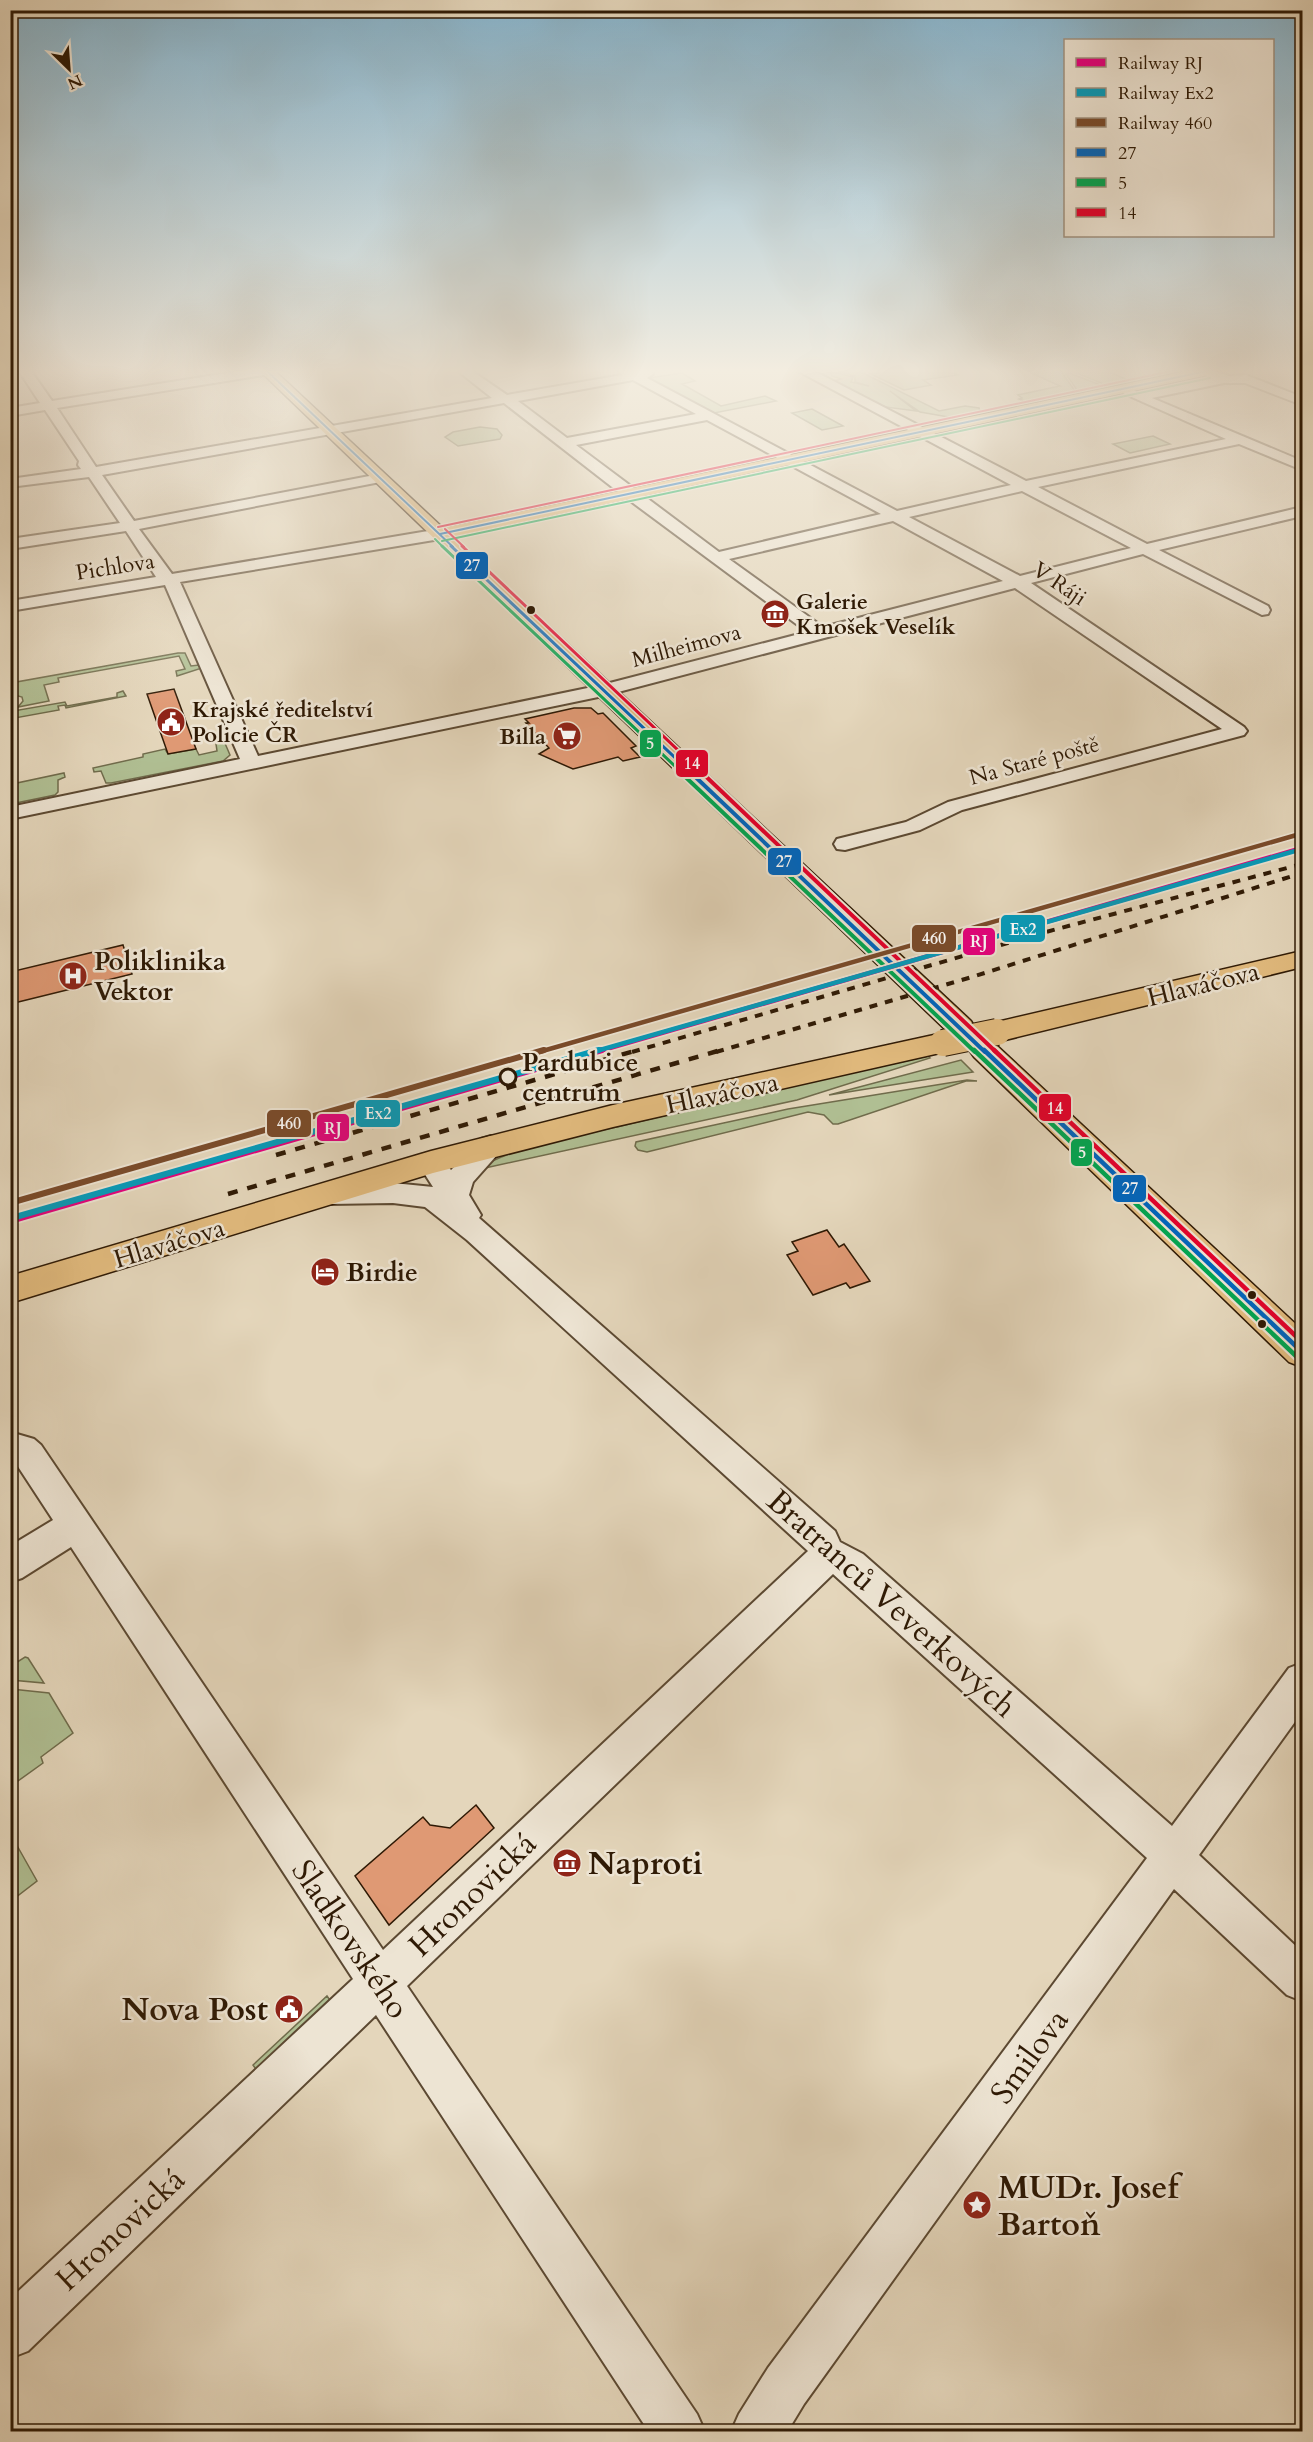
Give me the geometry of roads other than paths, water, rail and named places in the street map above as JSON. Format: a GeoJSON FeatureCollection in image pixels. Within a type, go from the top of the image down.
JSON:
{"type":"FeatureCollection","features":[{"type":"Feature","properties":{"kind":"main road"},"geometry":{"type":"LineString","coordinates":[[387,485],[1302,1352]]}},
{"type":"Feature","properties":{"kind":"main road"},"geometry":{"type":"LineString","coordinates":[[440,534],[674,485]]}},
{"type":"Feature","properties":{"kind":"main road","name":"Hlaváčova"},"geometry":{"type":"LineString","coordinates":[[10,1290],[490,1146],[613,1116],[971,1038],[1302,959]]}},
{"type":"Feature","properties":{"kind":"street"},"geometry":{"type":"LineString","coordinates":[[101,485],[161,572],[169,580],[251,763]]}},
{"type":"Feature","properties":{"kind":"street"},"geometry":{"type":"LineString","coordinates":[[10,544],[130,526],[344,485]]}},
{"type":"Feature","properties":{"kind":"street"},"geometry":{"type":"LineString","coordinates":[[619,485],[820,633]]}},
{"type":"Feature","properties":{"kind":"street","name":"V Ráji"},"geometry":{"type":"LineString","coordinates":[[838,485],[1018,582],[1237,731]]}},
{"type":"Feature","properties":{"kind":"street"},"geometry":{"type":"LineString","coordinates":[[716,557],[1029,485]]}},
{"type":"Feature","properties":{"kind":"street"},"geometry":{"type":"LineString","coordinates":[[1024,486],[1262,610]]}},
{"type":"Feature","properties":{"kind":"street","name":"Milheimova"},"geometry":{"type":"LineString","coordinates":[[10,813],[603,690],[1144,549],[1302,512]]}},
{"type":"Feature","properties":{"kind":"street","name":"Pichlova"},"geometry":{"type":"LineString","coordinates":[[10,606],[440,534]]}},
{"type":"Feature","properties":{"kind":"street","name":"Na Staré poště"},"geometry":{"type":"LineString","coordinates":[[845,844],[913,826],[954,806],[1237,731]]}},
{"type":"Feature","properties":{"kind":"street"},"geometry":{"type":"LineString","coordinates":[[431,1162],[443,1196],[490,1146]]}},
{"type":"Feature","properties":{"kind":"street","name":"Hlaváčova"},"geometry":{"type":"LineString","coordinates":[[327,1194],[393,1193],[443,1196]]}},
{"type":"Feature","properties":{"kind":"street","name":"Bratranců Veverkových"},"geometry":{"type":"LineString","coordinates":[[443,1196],[477,1232],[823,1542],[826,1552],[851,1566],[1174,1857],[1205,1892],[1302,1980]]}},
{"type":"Feature","properties":{"kind":"street","name":"Sladkovského"},"geometry":{"type":"LineString","coordinates":[[16,1447],[29,1455],[679,2432]]}},
{"type":"Feature","properties":{"kind":"street"},"geometry":{"type":"LineString","coordinates":[[10,1566],[75,1525]]}},
{"type":"Feature","properties":{"kind":"street","name":"Hronovická"},"geometry":{"type":"LineString","coordinates":[[10,2332],[805,1579],[820,1564],[826,1552]]}},
{"type":"Feature","properties":{"kind":"street","name":"Smilova"},"geometry":{"type":"LineString","coordinates":[[758,2432],[786,2386],[1302,1681]]}},
{"type":"Feature","properties":{"kind":"railway"},"geometry":{"type":"LineString","coordinates":[[632,1052],[1042,933],[1302,864]]}},
{"type":"Feature","properties":{"kind":"railway"},"geometry":{"type":"LineString","coordinates":[[716,1052],[972,977],[1302,873]]}},
{"type":"Feature","properties":{"kind":"railway"},"geometry":{"type":"LineString","coordinates":[[276,1155],[638,1050]]}},
{"type":"Feature","properties":{"kind":"railway"},"geometry":{"type":"LineString","coordinates":[[228,1194],[721,1050]]}},
{"type":"Feature","properties":{"kind":"rail line","name":"460"},"geometry":{"type":"LineString","coordinates":[[10,1203],[1300,834]]}},
{"type":"Feature","properties":{"kind":"rail line","name":"RJ"},"geometry":{"type":"LineString","coordinates":[[10,1221],[1302,848]]}},
{"type":"Feature","properties":{"kind":"rail line","name":"Ex2"},"geometry":{"type":"LineString","coordinates":[[12,1218],[1302,849]]}},
{"type":"Feature","properties":{"kind":"place","name":"Galerie Kmošek Veselík"},"geometry":{"type":"Point","coordinates":[775,614]}},
{"type":"Feature","properties":{"kind":"place","name":"Krajské ředitelství Policie ČR"},"geometry":{"type":"Point","coordinates":[171,722]}},
{"type":"Feature","properties":{"kind":"place","name":"Billa"},"geometry":{"type":"Point","coordinates":[567,736]}},
{"type":"Feature","properties":{"kind":"place","name":"Poliklinika Vektor"},"geometry":{"type":"Point","coordinates":[73,976]}},
{"type":"Feature","properties":{"kind":"place","name":"Pardubice centrum"},"geometry":{"type":"Point","coordinates":[508,1077]}},
{"type":"Feature","properties":{"kind":"place","name":"Birdie"},"geometry":{"type":"Point","coordinates":[325,1272]}},
{"type":"Feature","properties":{"kind":"place","name":"Naproti"},"geometry":{"type":"Point","coordinates":[567,1863]}},
{"type":"Feature","properties":{"kind":"place","name":"Nova Post"},"geometry":{"type":"Point","coordinates":[289,2009]}},
{"type":"Feature","properties":{"kind":"place","name":"MUDr. Josef Bartoň"},"geometry":{"type":"Point","coordinates":[977,2205]}}]}
